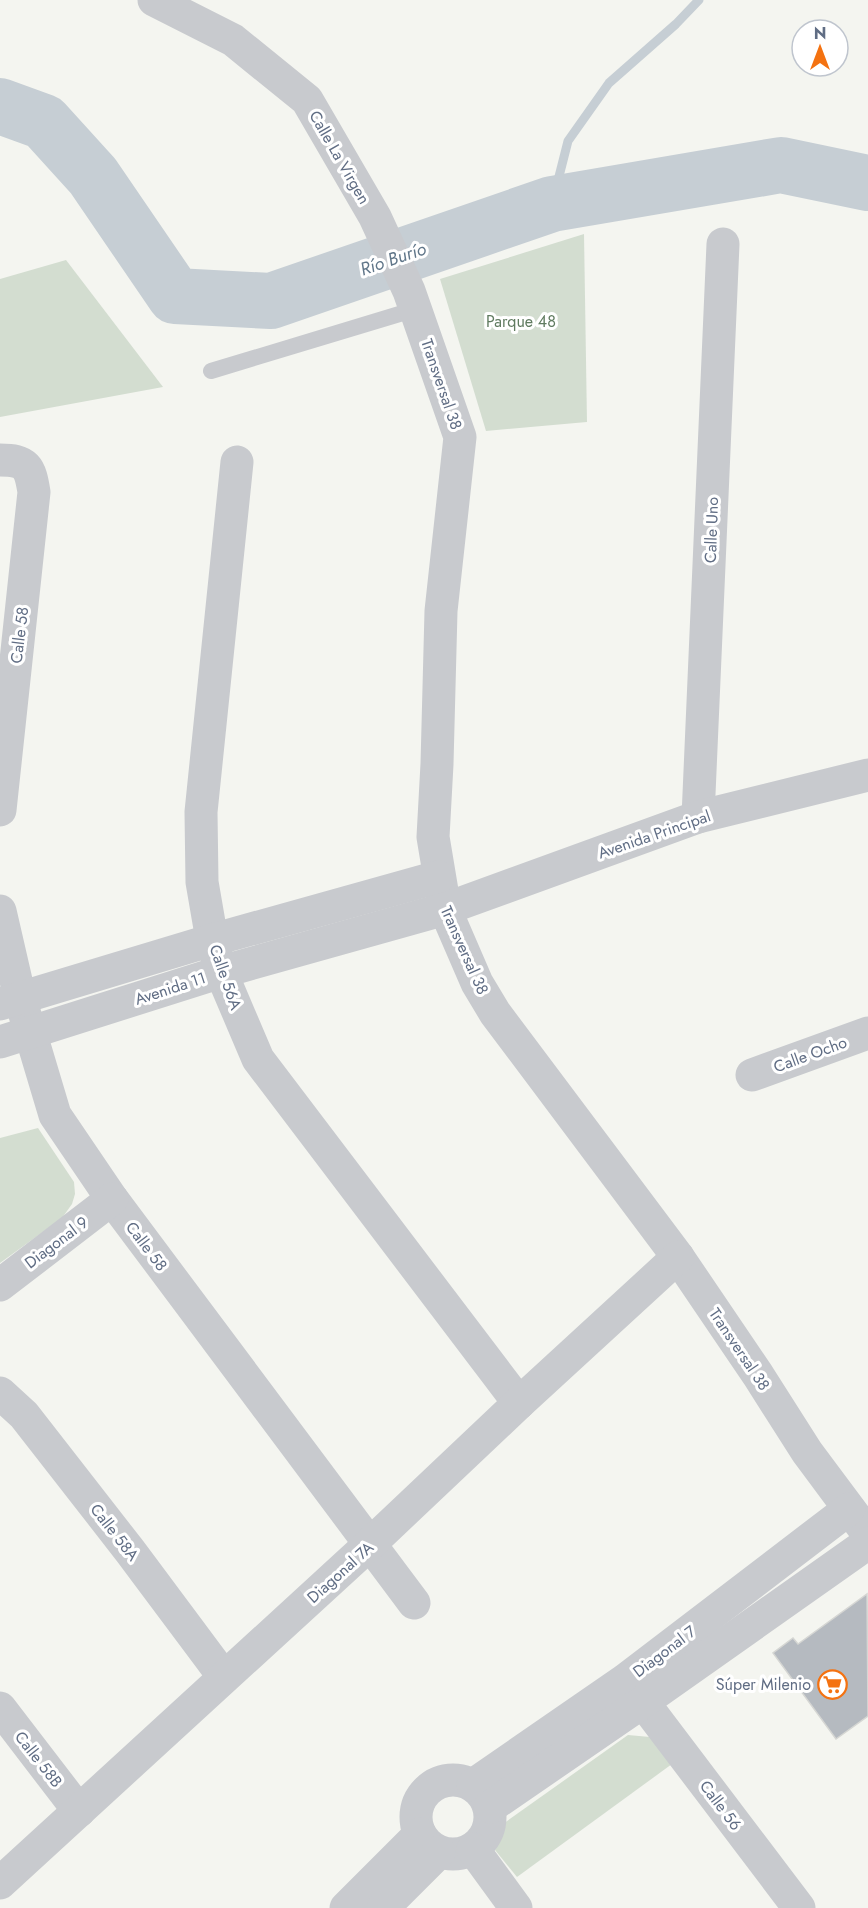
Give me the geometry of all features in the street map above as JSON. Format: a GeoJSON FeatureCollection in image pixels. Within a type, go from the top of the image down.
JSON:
{"type":"FeatureCollection","features":[{"type":"Feature","properties":{"kind":"street","name":"Calle La Virgen"},"geometry":{"type":"LineString","coordinates":[[154,0],[233,40],[307,100],[375,217],[413,300]]}},
{"type":"Feature","properties":{"kind":"street","name":"Calle Uno"},"geometry":{"type":"LineString","coordinates":[[698,817],[723,244]]}},
{"type":"Feature","properties":{"kind":"street","name":"Transversal 38"},"geometry":{"type":"LineString","coordinates":[[413,300],[460,437],[441,611],[433,837],[445,909],[477,983],[495,1013],[678,1257],[807,1452],[859,1522]]}},
{"type":"Feature","properties":{"kind":"street","name":"Calle 58"},"geometry":{"type":"LineString","coordinates":[[0,810],[2,773],[34,492],[28,468],[12,462]]}},
{"type":"Feature","properties":{"kind":"street","name":"Calle 56A"},"geometry":{"type":"LineString","coordinates":[[237,462],[201,812],[202,882],[212,940],[221,972],[258,1059],[519,1403]]}},
{"type":"Feature","properties":{"kind":"street","name":"Avenida Principal"},"geometry":{"type":"LineString","coordinates":[[445,909],[698,817],[868,775]]}},
{"type":"Feature","properties":{"kind":"street","name":"Avenida 11"},"geometry":{"type":"LineString","coordinates":[[10,1001],[212,940],[438,877]]}},
{"type":"Feature","properties":{"kind":"street","name":"Avenida 11"},"geometry":{"type":"LineString","coordinates":[[0,1042],[221,972],[445,909]]}},
{"type":"Feature","properties":{"kind":"street","name":"Calle 58"},"geometry":{"type":"LineString","coordinates":[[0,911],[10,1001],[32,1033],[55,1115],[112,1199],[414,1603]]}},
{"type":"Feature","properties":{"kind":"street","name":"Calle Ocho"},"geometry":{"type":"LineString","coordinates":[[752,1075],[868,1033]]}},
{"type":"Feature","properties":{"kind":"street","name":"Diagonal 9"},"geometry":{"type":"LineString","coordinates":[[0,1285],[112,1199]]}},
{"type":"Feature","properties":{"kind":"street","name":"Diagonal 7A"},"geometry":{"type":"LineString","coordinates":[[0,1883],[370,1544],[678,1257]]}},
{"type":"Feature","properties":{"kind":"street","name":"Calle 58A"},"geometry":{"type":"LineString","coordinates":[[0,1393],[24,1415],[224,1677]]}},
{"type":"Feature","properties":{"kind":"street","name":"Diagonal 7"},"geometry":{"type":"LineString","coordinates":[[634,1691],[859,1522]]}},
{"type":"Feature","properties":{"kind":"street","name":"Diagonal 7"},"geometry":{"type":"LineString","coordinates":[[481,1796],[634,1691],[868,1543]]}},
{"type":"Feature","properties":{"kind":"street","name":"Calle 56"},"geometry":{"type":"LineString","coordinates":[[634,1691],[799,1908]]}},
{"type":"Feature","properties":{"kind":"street","name":"Calle 58B"},"geometry":{"type":"LineString","coordinates":[[0,1708],[79,1811]]}},
{"type":"Feature","properties":{"kind":"street"},"geometry":{"type":"LineString","coordinates":[[452,1780],[481,1796],[490,1827],[486,1836],[473,1849],[456,1855],[429,1843],[416,1813],[418,1803],[432,1786],[452,1780]]}},
{"type":"Feature","properties":{"kind":"street"},"geometry":{"type":"LineString","coordinates":[[346,1908],[429,1843]]}},
{"type":"Feature","properties":{"kind":"street"},"geometry":{"type":"LineString","coordinates":[[383,1908],[429,1843]]}},
{"type":"Feature","properties":{"kind":"street"},"geometry":{"type":"LineString","coordinates":[[473,1849],[516,1908]]}},
{"type":"Feature","properties":{"kind":"lane"},"geometry":{"type":"LineString","coordinates":[[211,371],[413,300]]}},
{"type":"Feature","properties":{"kind":"green space","name":"Parque 48"},"geometry":{"type":"Polygon","coordinates":[[[584,234],[587,422],[486,431],[440,279],[584,234]]]}},
{"type":"Feature","properties":{"kind":"green space"},"geometry":{"type":"Polygon","coordinates":[[[66,260],[163,387],[0,417],[0,279],[66,260]]]}},
{"type":"Feature","properties":{"kind":"green space"},"geometry":{"type":"Polygon","coordinates":[[[38,1128],[74,1182],[75,1194],[72,1204],[62,1218],[0,1263],[0,1138],[38,1128]]]}},
{"type":"Feature","properties":{"kind":"green space"},"geometry":{"type":"Polygon","coordinates":[[[628,1735],[650,1737],[672,1764],[517,1877],[495,1850],[500,1826],[628,1735]]]}},
{"type":"Feature","properties":{"kind":"building","name":"Súper Milenio"},"geometry":{"type":"Polygon","coordinates":[[[867,1594],[868,1716],[836,1739],[773,1653],[793,1638],[798,1644],[867,1594]]]}},
{"type":"Feature","properties":{"kind":"waterway"},"geometry":{"type":"LineString","coordinates":[[552,204],[568,141],[609,83],[676,24],[699,0]]}},
{"type":"Feature","properties":{"kind":"waterway","name":"Río Burío"},"geometry":{"type":"LineString","coordinates":[[0,106],[44,122],[93,176],[175,296],[271,301],[552,204],[781,165],[868,183]]}},
{"type":"Feature","properties":{"kind":"place","name":"Súper Milenio"},"geometry":{"type":"Point","coordinates":[832,1684]}}]}
